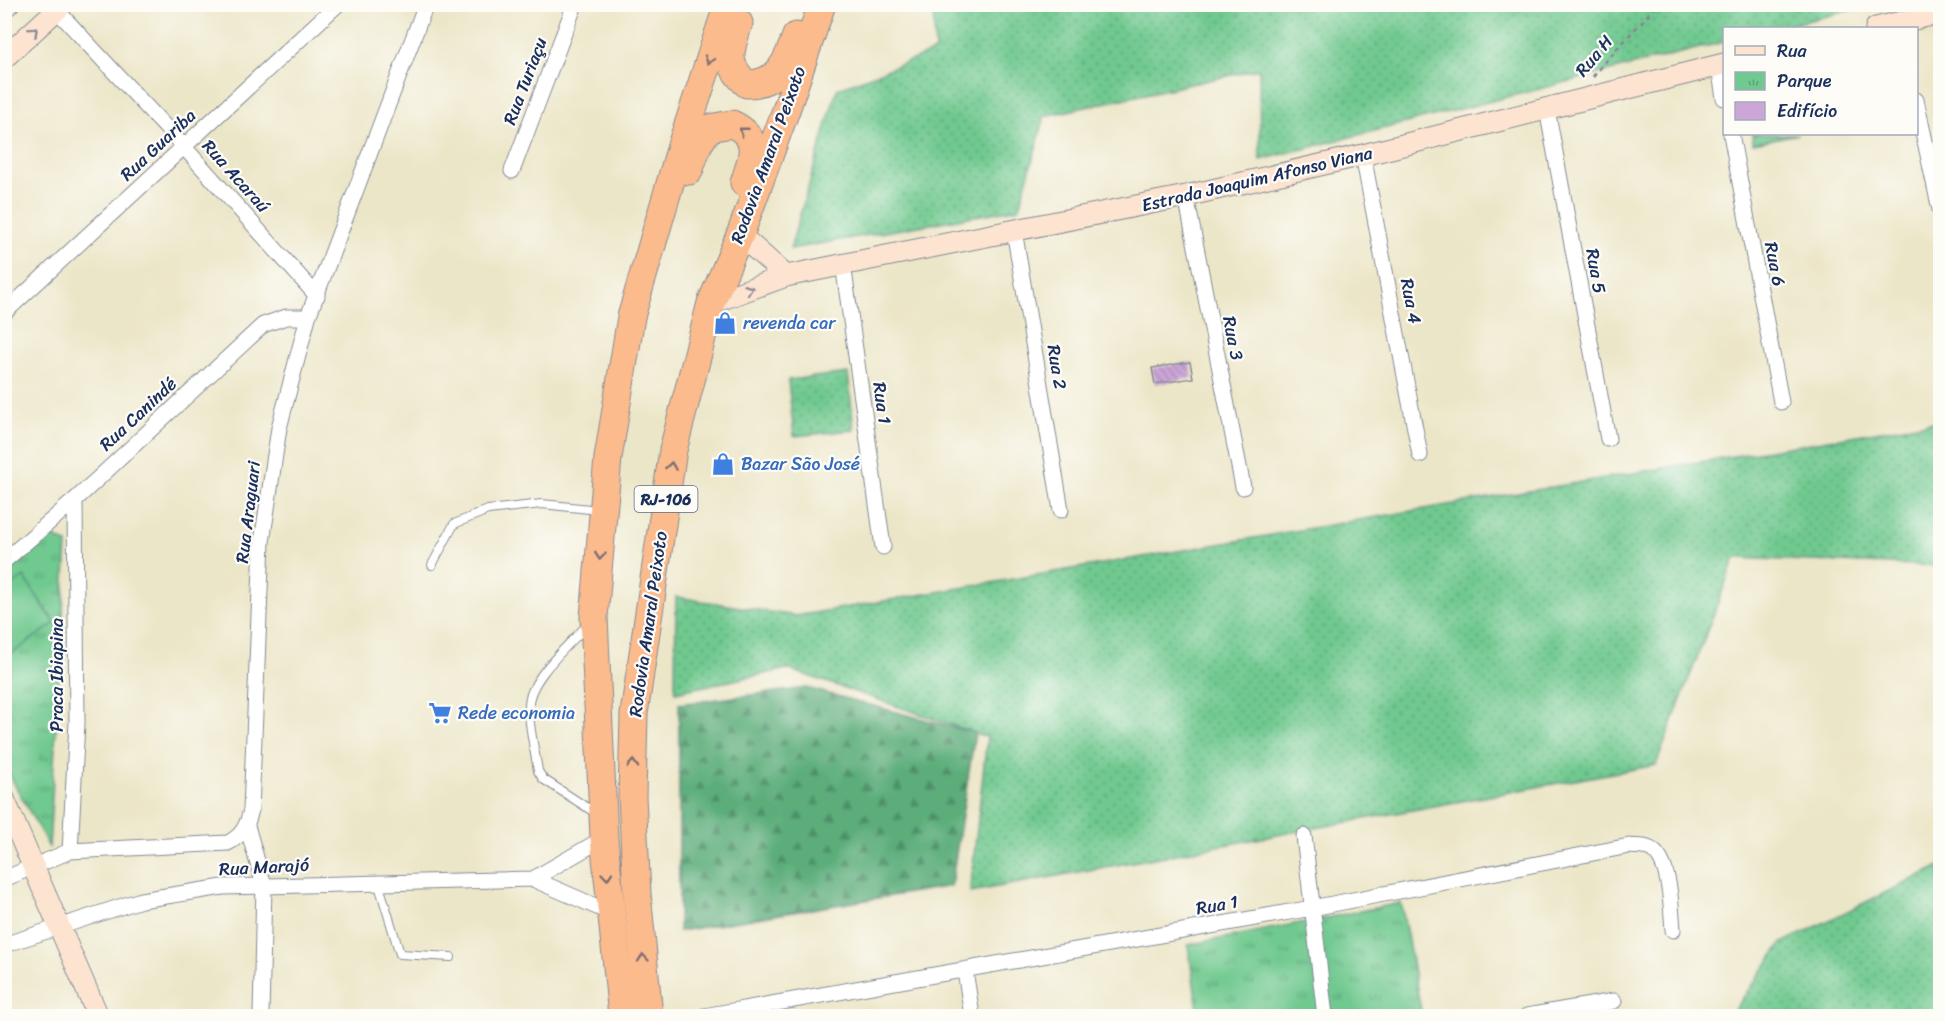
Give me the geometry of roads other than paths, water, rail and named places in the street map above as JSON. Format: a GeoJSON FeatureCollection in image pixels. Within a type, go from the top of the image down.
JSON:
{"type":"FeatureCollection","features":[{"type":"Feature","properties":{"kind":"highway","name":"Rodovia Amaral Peixoto"},"geometry":{"type":"LineString","coordinates":[[621,1017],[603,828],[594,617],[608,458],[631,316],[681,146],[728,4]]}},
{"type":"Feature","properties":{"kind":"highway"},"geometry":{"type":"LineString","coordinates":[[745,4],[730,56],[735,73],[747,84],[770,81],[779,71],[790,52],[806,4]]}},
{"type":"Feature","properties":{"kind":"highway","name":"Rodovia Amaral Peixoto"},"geometry":{"type":"LineString","coordinates":[[649,1017],[637,894],[632,797],[634,714],[672,461],[679,425],[711,303],[740,235],[822,4]]}},
{"type":"Feature","properties":{"kind":"highway"},"geometry":{"type":"LineString","coordinates":[[605,500],[621,446],[640,328],[673,213],[698,145],[709,128],[732,124],[749,134],[753,142],[751,154],[745,181],[693,321],[677,393],[679,425]]}},
{"type":"Feature","properties":{"kind":"street","name":"Rua Guariba"},"geometry":{"type":"LineString","coordinates":[[4,313],[338,4]]}},
{"type":"Feature","properties":{"kind":"street","name":"Rua Araguari"},"geometry":{"type":"LineString","coordinates":[[247,826],[251,810],[262,542],[279,428],[308,317],[426,4]]}},
{"type":"Feature","properties":{"kind":"street","name":"Rua Turiaçu"},"geometry":{"type":"LineString","coordinates":[[512,171],[574,4]]}},
{"type":"Feature","properties":{"kind":"street","name":"Rua Acaraú"},"geometry":{"type":"LineString","coordinates":[[57,6],[317,296]]}},
{"type":"Feature","properties":{"kind":"street"},"geometry":{"type":"LineString","coordinates":[[4,58],[57,6]]}},
{"type":"Feature","properties":{"kind":"street"},"geometry":{"type":"LineString","coordinates":[[1900,26],[1941,13]]}},
{"type":"Feature","properties":{"kind":"street","name":"Estrada Joaquim Afonso Viana"},"geometry":{"type":"LineString","coordinates":[[711,303],[786,276],[1186,196],[1363,155],[1722,65]]}},
{"type":"Feature","properties":{"kind":"street"},"geometry":{"type":"LineString","coordinates":[[1918,105],[1941,210]]}},
{"type":"Feature","properties":{"kind":"street","name":"Rua 5"},"geometry":{"type":"LineString","coordinates":[[1547,110],[1608,439]]}},
{"type":"Feature","properties":{"kind":"street","name":"Rua 6"},"geometry":{"type":"LineString","coordinates":[[1731,135],[1781,402]]}},
{"type":"Feature","properties":{"kind":"street","name":"Rua 4"},"geometry":{"type":"LineString","coordinates":[[1363,155],[1420,455]]}},
{"type":"Feature","properties":{"kind":"street","name":"Rua 3"},"geometry":{"type":"LineString","coordinates":[[1186,196],[1243,487]]}},
{"type":"Feature","properties":{"kind":"street","name":"Rua 2"},"geometry":{"type":"LineString","coordinates":[[1014,230],[1061,510]]}},
{"type":"Feature","properties":{"kind":"street"},"geometry":{"type":"LineString","coordinates":[[740,235],[786,276]]}},
{"type":"Feature","properties":{"kind":"street","name":"Rua 1"},"geometry":{"type":"LineString","coordinates":[[843,264],[883,547]]}},
{"type":"Feature","properties":{"kind":"street","name":"Rua Canindé"},"geometry":{"type":"LineString","coordinates":[[4,561],[75,500],[263,326],[286,318],[308,317]]}},
{"type":"Feature","properties":{"kind":"street","name":"Praca Ibiapina"},"geometry":{"type":"LineString","coordinates":[[70,850],[77,723],[75,500]]}},
{"type":"Feature","properties":{"kind":"street"},"geometry":{"type":"LineString","coordinates":[[4,799],[98,1017]]}},
{"type":"Feature","properties":{"kind":"street"},"geometry":{"type":"LineString","coordinates":[[4,879],[70,850],[228,843],[240,837],[247,826]]}},
{"type":"Feature","properties":{"kind":"street"},"geometry":{"type":"LineString","coordinates":[[247,826],[264,885],[261,1017]]}},
{"type":"Feature","properties":{"kind":"street","name":"Rua Marajó"},"geometry":{"type":"LineString","coordinates":[[534,879],[603,828]]}},
{"type":"Feature","properties":{"kind":"street"},"geometry":{"type":"LineString","coordinates":[[1304,836],[1325,1017]]}},
{"type":"Feature","properties":{"kind":"street","name":"Rua 1"},"geometry":{"type":"LineString","coordinates":[[704,1017],[1312,908],[1629,846],[1648,848],[1660,857],[1668,879],[1673,930]]}},
{"type":"Feature","properties":{"kind":"street","name":"Rua Marajó"},"geometry":{"type":"LineString","coordinates":[[4,945],[141,900],[224,887],[534,879],[611,913]]}},
{"type":"Feature","properties":{"kind":"street"},"geometry":{"type":"LineString","coordinates":[[965,970],[972,1017]]}},
{"type":"Feature","properties":{"kind":"street"},"geometry":{"type":"LineString","coordinates":[[1527,1017],[1614,1001]]}},
{"type":"Feature","properties":{"kind":"lane"},"geometry":{"type":"LineString","coordinates":[[432,565],[454,524],[488,510],[605,500]]}},
{"type":"Feature","properties":{"kind":"lane"},"geometry":{"type":"LineString","coordinates":[[594,617],[540,678],[532,690],[529,705],[538,771],[543,779],[603,828]]}},
{"type":"Feature","properties":{"kind":"lane"},"geometry":{"type":"LineString","coordinates":[[378,882],[400,954],[451,957]]}},
{"type":"Feature","properties":{"kind":"place","name":"revenda car"},"geometry":{"type":"Point","coordinates":[725,323]}},
{"type":"Feature","properties":{"kind":"place","name":"Bazar São José"},"geometry":{"type":"Point","coordinates":[723,464]}},
{"type":"Feature","properties":{"kind":"place","name":"Rede economia"},"geometry":{"type":"Point","coordinates":[440,713]}}]}
